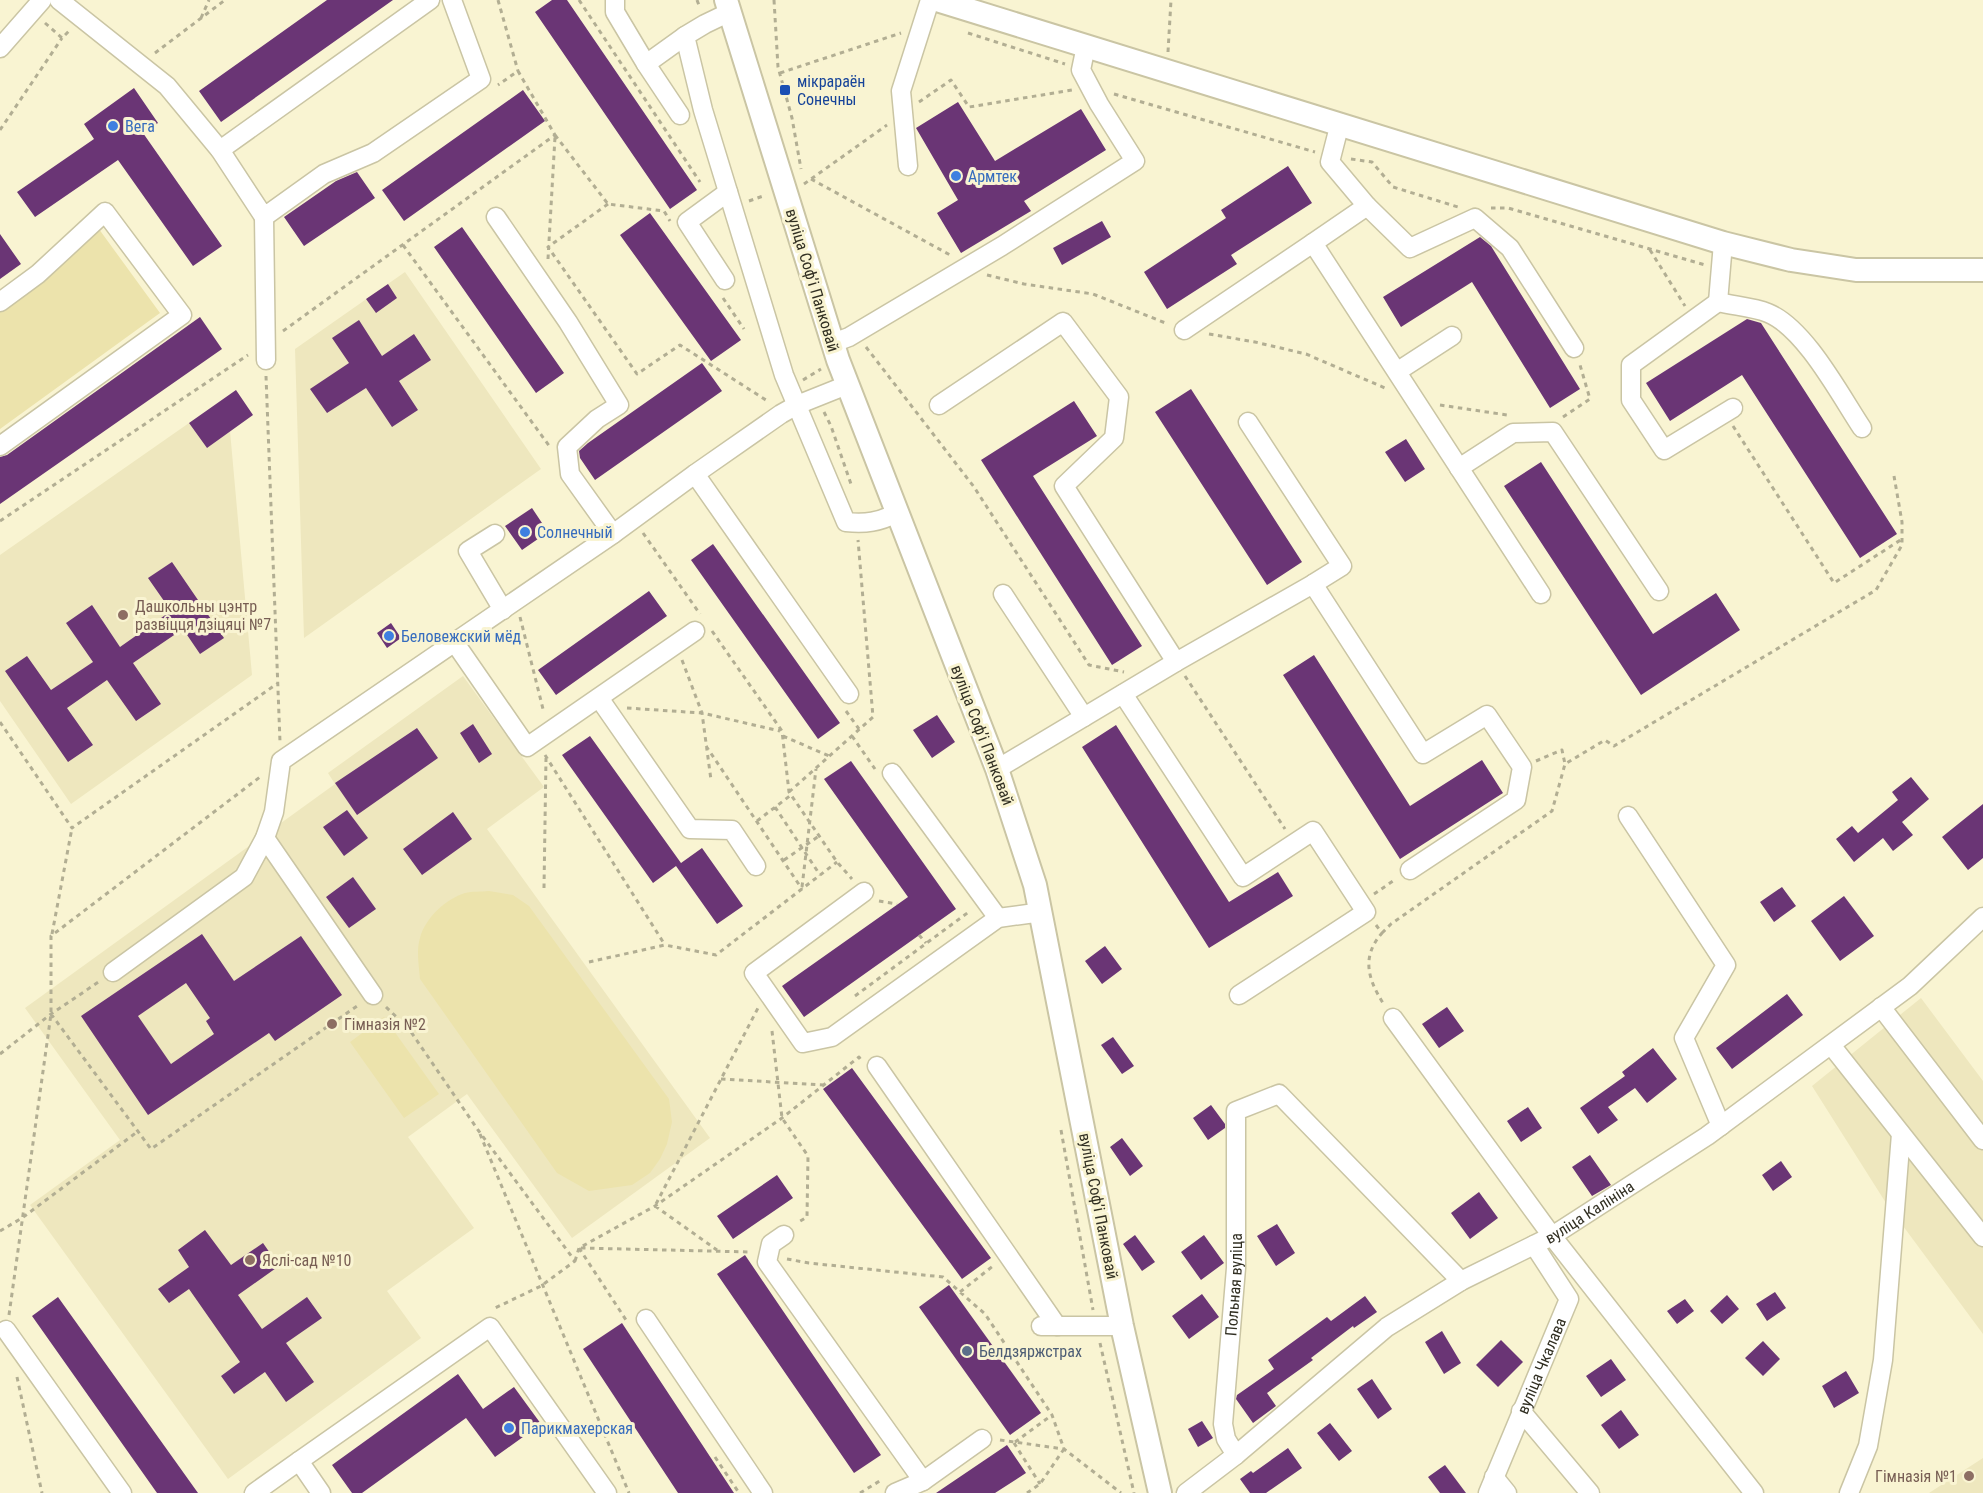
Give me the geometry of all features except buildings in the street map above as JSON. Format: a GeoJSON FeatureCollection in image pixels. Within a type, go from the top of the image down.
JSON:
{"type":"FeatureCollection","features":[{"type":"Feature","properties":{"kind":"main road"},"geometry":{"type":"LineString","coordinates":[[937,0],[1723,243],[1791,260],[1856,270],[1983,270]]}},
{"type":"Feature","properties":{"kind":"main road","name":"вуліца Софʼі Панковай"},"geometry":{"type":"LineString","coordinates":[[728,6],[847,385],[997,769],[1035,885],[1122,1326],[1160,1493]]}},
{"type":"Feature","properties":{"kind":"street"},"geometry":{"type":"LineString","coordinates":[[0,48],[42,0]]}},
{"type":"Feature","properties":{"kind":"street"},"geometry":{"type":"LineString","coordinates":[[59,0],[167,86],[220,150],[264,217],[266,351]]}},
{"type":"Feature","properties":{"kind":"street"},"geometry":{"type":"LineString","coordinates":[[220,150],[430,0]]}},
{"type":"Feature","properties":{"kind":"street"},"geometry":{"type":"LineString","coordinates":[[264,217],[324,174],[374,153],[481,78],[452,0]]}},
{"type":"Feature","properties":{"kind":"street"},"geometry":{"type":"LineString","coordinates":[[615,0],[615,12],[680,115]]}},
{"type":"Feature","properties":{"kind":"street"},"geometry":{"type":"LineString","coordinates":[[908,166],[901,91],[930,0]]}},
{"type":"Feature","properties":{"kind":"street"},"geometry":{"type":"LineString","coordinates":[[646,64],[728,6]]}},
{"type":"Feature","properties":{"kind":"street"},"geometry":{"type":"LineString","coordinates":[[684,36],[703,110],[784,375],[789,410],[846,522],[864,524],[881,521],[897,513]]}},
{"type":"Feature","properties":{"kind":"street"},"geometry":{"type":"LineString","coordinates":[[833,343],[849,337],[969,265],[1135,161],[1082,70],[1086,46]]}},
{"type":"Feature","properties":{"kind":"street"},"geometry":{"type":"LineString","coordinates":[[1340,123],[1329,162],[1367,206],[1410,248],[1474,218],[1510,248],[1574,348]]}},
{"type":"Feature","properties":{"kind":"street"},"geometry":{"type":"LineString","coordinates":[[725,280],[687,222],[728,192]]}},
{"type":"Feature","properties":{"kind":"street"},"geometry":{"type":"LineString","coordinates":[[1184,330],[1367,206]]}},
{"type":"Feature","properties":{"kind":"street"},"geometry":{"type":"LineString","coordinates":[[0,302],[38,274],[105,212],[182,315],[0,446]]}},
{"type":"Feature","properties":{"kind":"street"},"geometry":{"type":"LineString","coordinates":[[496,217],[546,289],[619,405],[597,419],[567,447],[570,474],[614,534]]}},
{"type":"Feature","properties":{"kind":"street"},"geometry":{"type":"LineString","coordinates":[[1313,243],[1541,594]]}},
{"type":"Feature","properties":{"kind":"street"},"geometry":{"type":"LineString","coordinates":[[1723,243],[1718,302],[1631,365],[1631,400],[1664,450],[1728,410]]}},
{"type":"Feature","properties":{"kind":"street"},"geometry":{"type":"LineString","coordinates":[[1718,302],[1768,313],[1784,323],[1805,342],[1862,428]]}},
{"type":"Feature","properties":{"kind":"street"},"geometry":{"type":"LineString","coordinates":[[939,405],[1063,322],[1119,397],[1114,438],[1064,486],[1176,662]]}},
{"type":"Feature","properties":{"kind":"street"},"geometry":{"type":"LineString","coordinates":[[1398,371],[1452,336]]}},
{"type":"Feature","properties":{"kind":"street"},"geometry":{"type":"LineString","coordinates":[[113,972],[244,877],[265,838],[274,812],[281,762],[614,534],[695,474],[789,410],[847,385]]}},
{"type":"Feature","properties":{"kind":"street"},"geometry":{"type":"LineString","coordinates":[[997,769],[1342,566],[1248,422]]}},
{"type":"Feature","properties":{"kind":"street"},"geometry":{"type":"LineString","coordinates":[[1459,468],[1513,433],[1553,432],[1659,591]]}},
{"type":"Feature","properties":{"kind":"street"},"geometry":{"type":"LineString","coordinates":[[695,474],[849,694]]}},
{"type":"Feature","properties":{"kind":"street"},"geometry":{"type":"LineString","coordinates":[[495,534],[468,551],[509,605]]}},
{"type":"Feature","properties":{"kind":"street"},"geometry":{"type":"LineString","coordinates":[[1313,584],[1423,754],[1487,716],[1522,766],[1516,800],[1410,870]]}},
{"type":"Feature","properties":{"kind":"street"},"geometry":{"type":"LineString","coordinates":[[1003,594],[1084,717]]}},
{"type":"Feature","properties":{"kind":"street"},"geometry":{"type":"LineString","coordinates":[[455,643],[527,747],[544,743],[694,632]]}},
{"type":"Feature","properties":{"kind":"street"},"geometry":{"type":"LineString","coordinates":[[1123,694],[1243,877],[1313,831],[1363,907],[1239,995]]}},
{"type":"Feature","properties":{"kind":"street"},"geometry":{"type":"LineString","coordinates":[[602,702],[690,829],[732,830],[756,866]]}},
{"type":"Feature","properties":{"kind":"street"},"geometry":{"type":"LineString","coordinates":[[892,773],[998,918]]}},
{"type":"Feature","properties":{"kind":"street"},"geometry":{"type":"LineString","coordinates":[[1628,816],[1726,965],[1684,1038],[1721,1126]]}},
{"type":"Feature","properties":{"kind":"street"},"geometry":{"type":"LineString","coordinates":[[265,838],[373,995]]}},
{"type":"Feature","properties":{"kind":"street"},"geometry":{"type":"LineString","coordinates":[[868,896],[754,973],[803,1043],[832,1037],[998,918],[1042,912]]}},
{"type":"Feature","properties":{"kind":"street","name":"вуліца Калініна"},"geometry":{"type":"LineString","coordinates":[[1186,1493],[1236,1455],[1387,1327],[1461,1281],[1552,1236],[1721,1126],[1910,986],[1983,917]]}},
{"type":"Feature","properties":{"kind":"street"},"geometry":{"type":"LineString","coordinates":[[1881,1007],[1983,1140]]}},
{"type":"Feature","properties":{"kind":"street"},"geometry":{"type":"LineString","coordinates":[[1393,1018],[1552,1236],[1754,1493]]}},
{"type":"Feature","properties":{"kind":"street"},"geometry":{"type":"LineString","coordinates":[[1831,1045],[1983,1237]]}},
{"type":"Feature","properties":{"kind":"street"},"geometry":{"type":"LineString","coordinates":[[877,1065],[1049,1326],[1122,1326]]}},
{"type":"Feature","properties":{"kind":"street","name":"Польная вуліца"},"geometry":{"type":"LineString","coordinates":[[1236,1455],[1226,1439],[1223,1424],[1236,1268],[1236,1111],[1279,1094],[1461,1281]]}},
{"type":"Feature","properties":{"kind":"street"},"geometry":{"type":"LineString","coordinates":[[1849,1493],[1868,1446],[1883,1360],[1901,1134]]}},
{"type":"Feature","properties":{"kind":"street"},"geometry":{"type":"LineString","coordinates":[[784,1234],[771,1244],[767,1262],[804,1303],[923,1481]]}},
{"type":"Feature","properties":{"kind":"street","name":"вуліца Чкалава"},"geometry":{"type":"LineString","coordinates":[[1491,1485],[1569,1299],[1534,1245]]}},
{"type":"Feature","properties":{"kind":"street"},"geometry":{"type":"LineString","coordinates":[[646,1319],[763,1493]]}},
{"type":"Feature","properties":{"kind":"street"},"geometry":{"type":"LineString","coordinates":[[254,1493],[490,1327],[607,1493]]}},
{"type":"Feature","properties":{"kind":"street"},"geometry":{"type":"LineString","coordinates":[[6,1330],[122,1493]]}},
{"type":"Feature","properties":{"kind":"street"},"geometry":{"type":"LineString","coordinates":[[1521,1411],[1590,1493]]}},
{"type":"Feature","properties":{"kind":"street"},"geometry":{"type":"LineString","coordinates":[[895,1493],[923,1481],[990,1439]]}},
{"type":"Feature","properties":{"kind":"street"},"geometry":{"type":"LineString","coordinates":[[299,1461],[321,1493]]}},
{"type":"Feature","properties":{"kind":"street"},"geometry":{"type":"LineString","coordinates":[[1491,1485],[1508,1493]]}},
{"type":"Feature","properties":{"kind":"path"},"geometry":{"type":"LineString","coordinates":[[201,19],[209,0]]}},
{"type":"Feature","properties":{"kind":"path"},"geometry":{"type":"LineString","coordinates":[[153,55],[225,0]]}},
{"type":"Feature","properties":{"kind":"path"},"geometry":{"type":"LineString","coordinates":[[498,0],[519,71],[555,135],[608,204]]}},
{"type":"Feature","properties":{"kind":"path"},"geometry":{"type":"LineString","coordinates":[[579,0],[700,182]]}},
{"type":"Feature","properties":{"kind":"path"},"geometry":{"type":"LineString","coordinates":[[1167,71],[1171,0]]}},
{"type":"Feature","properties":{"kind":"path"},"geometry":{"type":"LineString","coordinates":[[0,130],[62,38]]}},
{"type":"Feature","properties":{"kind":"path"},"geometry":{"type":"LineString","coordinates":[[490,91],[519,71]]}},
{"type":"Feature","properties":{"kind":"path"},"geometry":{"type":"LineString","coordinates":[[804,184],[951,80],[969,107],[1090,87],[1331,157],[1372,162],[1393,187],[1461,208]]}},
{"type":"Feature","properties":{"kind":"path"},"geometry":{"type":"LineString","coordinates":[[0,521],[266,351],[403,245],[555,135]]}},
{"type":"Feature","properties":{"kind":"path"},"geometry":{"type":"LineString","coordinates":[[546,289],[555,135]]}},
{"type":"Feature","properties":{"kind":"path"},"geometry":{"type":"LineString","coordinates":[[811,179],[982,274],[1024,284],[1093,294],[1184,330],[1255,342],[1306,354],[1387,388]]}},
{"type":"Feature","properties":{"kind":"path"},"geometry":{"type":"LineString","coordinates":[[548,247],[608,204],[664,211]]}},
{"type":"Feature","properties":{"kind":"path"},"geometry":{"type":"LineString","coordinates":[[1485,208],[1508,208],[1721,270]]}},
{"type":"Feature","properties":{"kind":"path"},"geometry":{"type":"LineString","coordinates":[[403,245],[570,474]]}},
{"type":"Feature","properties":{"kind":"path"},"geometry":{"type":"LineString","coordinates":[[548,247],[637,374],[680,345],[771,403],[789,410]]}},
{"type":"Feature","properties":{"kind":"path"},"geometry":{"type":"LineString","coordinates":[[1650,249],[1694,320]]}},
{"type":"Feature","properties":{"kind":"path"},"geometry":{"type":"LineString","coordinates":[[866,347],[974,487],[1089,665],[1131,674]]}},
{"type":"Feature","properties":{"kind":"path"},"geometry":{"type":"LineString","coordinates":[[1555,422],[1590,399],[1574,348]]}},
{"type":"Feature","properties":{"kind":"path"},"geometry":{"type":"LineString","coordinates":[[51,936],[281,762],[266,351]]}},
{"type":"Feature","properties":{"kind":"path"},"geometry":{"type":"LineString","coordinates":[[806,378],[831,426],[855,495]]}},
{"type":"Feature","properties":{"kind":"path"},"geometry":{"type":"LineString","coordinates":[[1417,401],[1509,415]]}},
{"type":"Feature","properties":{"kind":"path"},"geometry":{"type":"LineString","coordinates":[[1728,410],[1834,583],[1902,539]]}},
{"type":"Feature","properties":{"kind":"path"},"geometry":{"type":"LineString","coordinates":[[1565,764],[1605,740],[1614,746],[1876,590],[1902,545],[1902,522],[1894,476]]}},
{"type":"Feature","properties":{"kind":"path"},"geometry":{"type":"LineString","coordinates":[[757,821],[873,717],[857,534]]}},
{"type":"Feature","properties":{"kind":"path"},"geometry":{"type":"LineString","coordinates":[[509,605],[544,743],[544,888]]}},
{"type":"Feature","properties":{"kind":"path"},"geometry":{"type":"LineString","coordinates":[[676,645],[702,713],[711,780]]}},
{"type":"Feature","properties":{"kind":"path"},"geometry":{"type":"LineString","coordinates":[[1176,662],[1294,843]]}},
{"type":"Feature","properties":{"kind":"path"},"geometry":{"type":"LineString","coordinates":[[6,1330],[51,1014],[51,936],[72,828],[278,683]]}},
{"type":"Feature","properties":{"kind":"path"},"geometry":{"type":"LineString","coordinates":[[589,962],[665,945],[716,955],[837,862],[790,793],[782,731],[702,713],[602,702]]}},
{"type":"Feature","properties":{"kind":"path"},"geometry":{"type":"LineString","coordinates":[[0,722],[72,828]]}},
{"type":"Feature","properties":{"kind":"path"},"geometry":{"type":"LineString","coordinates":[[783,736],[830,756]]}},
{"type":"Feature","properties":{"kind":"path"},"geometry":{"type":"LineString","coordinates":[[544,743],[665,945]]}},
{"type":"Feature","properties":{"kind":"path"},"geometry":{"type":"LineString","coordinates":[[706,746],[802,889]]}},
{"type":"Feature","properties":{"kind":"path"},"geometry":{"type":"LineString","coordinates":[[1393,1018],[1376,992],[1369,970],[1370,951],[1391,924],[1552,811],[1565,764],[1562,750],[1522,766]]}},
{"type":"Feature","properties":{"kind":"path"},"geometry":{"type":"LineString","coordinates":[[802,889],[817,767]]}},
{"type":"Feature","properties":{"kind":"path"},"geometry":{"type":"LineString","coordinates":[[775,807],[820,875]]}},
{"type":"Feature","properties":{"kind":"path"},"geometry":{"type":"LineString","coordinates":[[783,861],[819,836]]}},
{"type":"Feature","properties":{"kind":"path"},"geometry":{"type":"LineString","coordinates":[[1382,933],[1363,907],[1410,870]]}},
{"type":"Feature","properties":{"kind":"path"},"geometry":{"type":"LineString","coordinates":[[868,896],[897,904]]}},
{"type":"Feature","properties":{"kind":"path"},"geometry":{"type":"LineString","coordinates":[[854,997],[973,909]]}},
{"type":"Feature","properties":{"kind":"path"},"geometry":{"type":"LineString","coordinates":[[919,935],[927,943]]}},
{"type":"Feature","properties":{"kind":"path"},"geometry":{"type":"LineString","coordinates":[[0,1054],[51,1014],[113,972]]}},
{"type":"Feature","properties":{"kind":"path"},"geometry":{"type":"LineString","coordinates":[[655,1206],[767,991]]}},
{"type":"Feature","properties":{"kind":"path"},"geometry":{"type":"LineString","coordinates":[[51,1014],[151,1149],[373,995],[409,1029],[478,1130],[575,1261]]}},
{"type":"Feature","properties":{"kind":"path"},"geometry":{"type":"LineString","coordinates":[[771,1026],[782,1118],[808,1156],[807,1217]]}},
{"type":"Feature","properties":{"kind":"path"},"geometry":{"type":"LineString","coordinates":[[490,1327],[485,1312],[541,1286],[575,1261],[579,1248],[655,1206],[782,1118],[859,1057]]}},
{"type":"Feature","properties":{"kind":"path"},"geometry":{"type":"LineString","coordinates":[[721,1079],[824,1085]]}},
{"type":"Feature","properties":{"kind":"path"},"geometry":{"type":"LineString","coordinates":[[478,1130],[629,1493]]}},
{"type":"Feature","properties":{"kind":"path"},"geometry":{"type":"LineString","coordinates":[[0,1231],[22,1218],[137,1132]]}},
{"type":"Feature","properties":{"kind":"path"},"geometry":{"type":"LineString","coordinates":[[655,1206],[719,1251]]}},
{"type":"Feature","properties":{"kind":"path"},"geometry":{"type":"LineString","coordinates":[[579,1248],[753,1252]]}},
{"type":"Feature","properties":{"kind":"path"},"geometry":{"type":"LineString","coordinates":[[809,1263],[943,1277],[985,1314],[1052,1415],[1064,1449]]}},
{"type":"Feature","properties":{"kind":"path"},"geometry":{"type":"LineString","coordinates":[[960,1292],[993,1266]]}},
{"type":"Feature","properties":{"kind":"path"},"geometry":{"type":"LineString","coordinates":[[17,1377],[42,1493]]}},
{"type":"Feature","properties":{"kind":"path"},"geometry":{"type":"LineString","coordinates":[[1014,1443],[1052,1415]]}},
{"type":"Feature","properties":{"kind":"path"},"geometry":{"type":"LineString","coordinates":[[990,1439],[1064,1449],[1121,1493]]}},
{"type":"Feature","properties":{"kind":"path"},"geometry":{"type":"LineString","coordinates":[[1014,1443],[1040,1484]]}},
{"type":"Feature","properties":{"kind":"path"},"geometry":{"type":"LineString","coordinates":[[1027,1493],[1040,1484],[1064,1449]]}},
{"type":"Feature","properties":{"kind":"path"},"geometry":{"type":"LineString","coordinates":[[860,1493],[890,1475]]}},
{"type":"Feature","properties":{"kind":"shaded area"},"geometry":{"type":"Polygon","coordinates":[[[96,225],[160,313],[0,429],[0,290],[96,225]]]}},
{"type":"Feature","properties":{"kind":"shaded area"},"geometry":{"type":"Polygon","coordinates":[[[405,272],[541,469],[304,638],[295,349],[405,272]]]}},
{"type":"Feature","properties":{"kind":"shaded area","name":"Дашкольны цэнтр развіцця дзіцяці №7"},"geometry":{"type":"Polygon","coordinates":[[[189,423],[207,448],[230,431],[252,675],[71,804],[0,701],[0,555],[189,423]]]}},
{"type":"Feature","properties":{"kind":"shaded area"},"geometry":{"type":"Polygon","coordinates":[[[463,676],[544,787],[487,829],[710,1138],[572,1238],[467,1094],[408,1137],[474,1228],[387,1291],[421,1338],[228,1479],[30,1205],[120,1140],[25,1008],[335,784],[328,773],[463,676]]]}},
{"type":"Feature","properties":{"kind":"shaded area"},"geometry":{"type":"Polygon","coordinates":[[[489,891],[513,895],[529,906],[669,1099],[672,1122],[667,1144],[650,1173],[632,1185],[589,1191],[557,1173],[420,979],[419,943],[426,923],[437,910],[458,896],[468,892],[489,891]]]}},
{"type":"Feature","properties":{"kind":"shaded area"},"geometry":{"type":"Polygon","coordinates":[[[1921,998],[1983,1081],[1983,1334],[1886,1203],[1812,1086],[1921,998]]]}},
{"type":"Feature","properties":{"kind":"shaded area"},"geometry":{"type":"Polygon","coordinates":[[[384,1017],[439,1094],[404,1118],[350,1042],[384,1017]]]}},
{"type":"Feature","properties":{"kind":"shaded area","name":"Гімназія №1"},"geometry":{"type":"Polygon","coordinates":[[[1983,1458],[1983,1493],[1929,1493],[1983,1458]]]}},
{"type":"Feature","properties":{"kind":"place","name":"мікрараён Сонечны"},"geometry":{"type":"Point","coordinates":[785,90]}},
{"type":"Feature","properties":{"kind":"place","name":"Вега"},"geometry":{"type":"Point","coordinates":[113,126]}},
{"type":"Feature","properties":{"kind":"place","name":"Армтек"},"geometry":{"type":"Point","coordinates":[956,176]}},
{"type":"Feature","properties":{"kind":"place","name":"Солнечный"},"geometry":{"type":"Point","coordinates":[525,532]}},
{"type":"Feature","properties":{"kind":"place","name":"Дашкольны цэнтр развіцця дзіцяці №7"},"geometry":{"type":"Point","coordinates":[123,615]}},
{"type":"Feature","properties":{"kind":"place","name":"Беловежский мёд"},"geometry":{"type":"Point","coordinates":[389,636]}},
{"type":"Feature","properties":{"kind":"place","name":"Гімназія №2"},"geometry":{"type":"Point","coordinates":[332,1024]}},
{"type":"Feature","properties":{"kind":"place","name":"Яслі-сад №10"},"geometry":{"type":"Point","coordinates":[250,1260]}},
{"type":"Feature","properties":{"kind":"place","name":"Белдзяржстрах"},"geometry":{"type":"Point","coordinates":[967,1351]}},
{"type":"Feature","properties":{"kind":"place","name":"Парикмахерская"},"geometry":{"type":"Point","coordinates":[509,1428]}},
{"type":"Feature","properties":{"kind":"place","name":"Гімназія №1"},"geometry":{"type":"Point","coordinates":[1969,1476]}}]}
